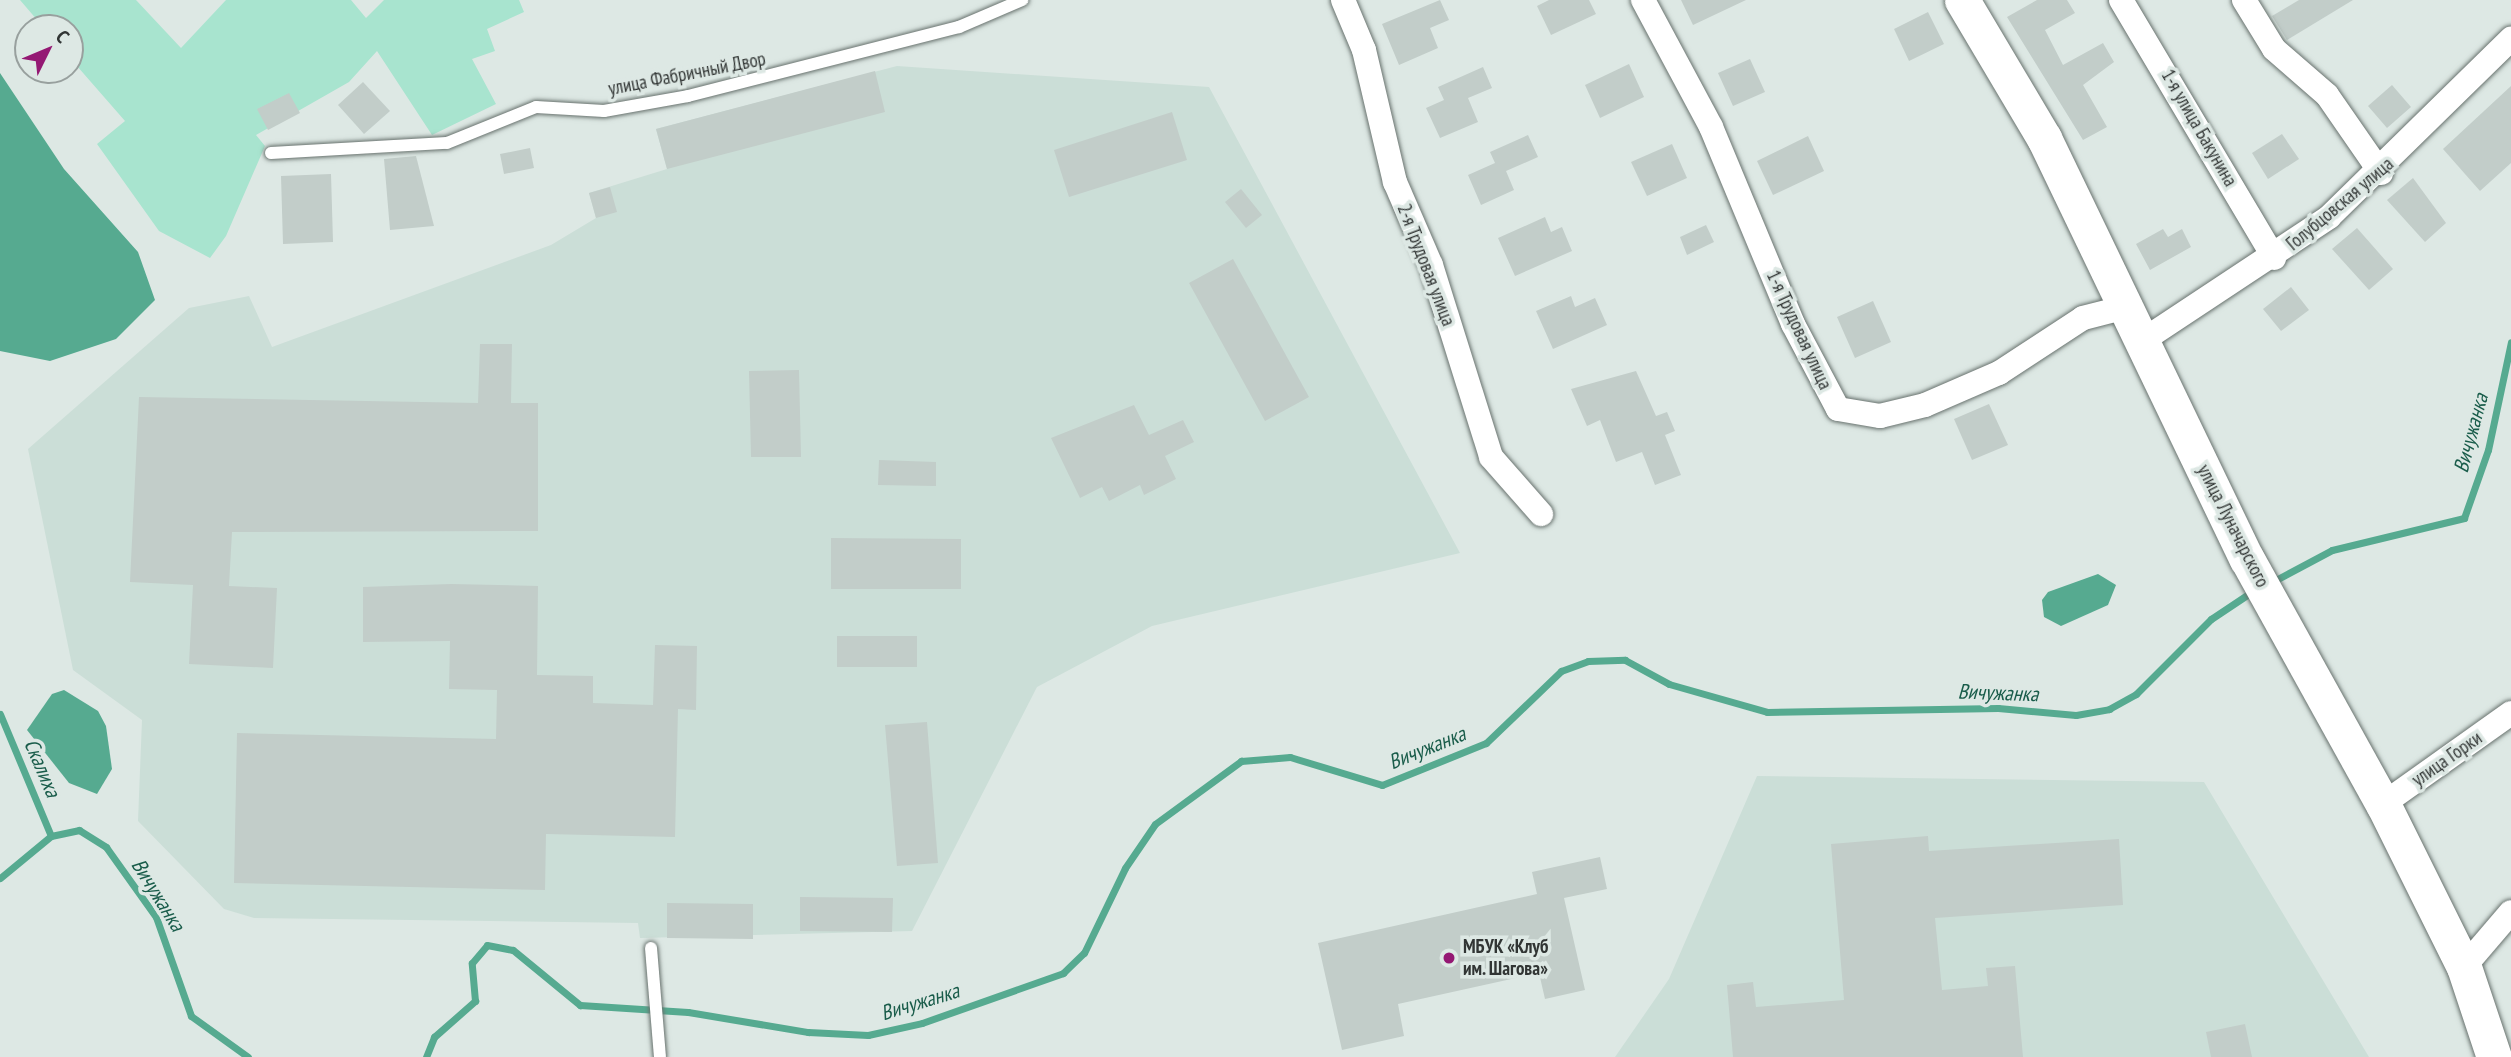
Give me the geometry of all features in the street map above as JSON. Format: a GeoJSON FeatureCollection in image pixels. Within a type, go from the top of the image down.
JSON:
{"type":"FeatureCollection","features":[{"type":"Feature","properties":{"kind":"main road","name":"улица Луначарского"},"geometry":{"type":"LineString","coordinates":[[1962,0],[2044,138],[2130,306],[2247,559],[2295,640],[2383,804],[2464,967],[2494,1057]]}},
{"type":"Feature","properties":{"kind":"street","name":"2-я Трудовая улица"},"geometry":{"type":"LineString","coordinates":[[1343,0],[1364,50],[1395,182],[1431,265],[1491,457],[1541,514]]}},
{"type":"Feature","properties":{"kind":"street","name":"1-я Трудовая улица"},"geometry":{"type":"LineString","coordinates":[[1643,0],[1711,127],[1793,324],[1838,409],[1880,416],[1925,405],[1999,373],[2083,318],[2130,306]]}},
{"type":"Feature","properties":{"kind":"street","name":"1-я улица Бакунина"},"geometry":{"type":"LineString","coordinates":[[2121,0],[2274,258]]}},
{"type":"Feature","properties":{"kind":"street"},"geometry":{"type":"LineString","coordinates":[[2244,0],[2274,49],[2327,95],[2381,173]]}},
{"type":"Feature","properties":{"kind":"street","name":"Голубцовская улица"},"geometry":{"type":"LineString","coordinates":[[2145,339],[2274,258],[2381,173],[2511,39]]}},
{"type":"Feature","properties":{"kind":"street","name":"улица Горки"},"geometry":{"type":"LineString","coordinates":[[2383,804],[2511,713]]}},
{"type":"Feature","properties":{"kind":"street"},"geometry":{"type":"LineString","coordinates":[[2464,967],[2511,912]]}},
{"type":"Feature","properties":{"kind":"lane","name":"улица Фабричный Двор"},"geometry":{"type":"LineString","coordinates":[[271,153],[447,143],[536,107],[604,111],[688,96],[959,27],[1022,0]]}},
{"type":"Feature","properties":{"kind":"lane"},"geometry":{"type":"LineString","coordinates":[[651,948],[651,984],[659,1053]]}},
{"type":"Feature","properties":{"kind":"shaded area"},"geometry":{"type":"Polygon","coordinates":[[[20,0],[136,0],[181,48],[226,0],[351,0],[366,18],[384,0],[519,0],[524,12],[487,29],[495,51],[472,59],[496,104],[432,135],[377,51],[349,82],[256,135],[265,146],[226,236],[210,258],[159,231],[97,144],[125,121],[84,74],[84,14],[32,14],[20,0]]]}},
{"type":"Feature","properties":{"kind":"shaded area"},"geometry":{"type":"Polygon","coordinates":[[[897,66],[1209,87],[1460,553],[1152,626],[1037,687],[912,931],[640,938],[638,923],[254,918],[224,909],[138,821],[142,720],[73,670],[28,449],[189,308],[249,296],[272,347],[551,245],[596,218],[589,193],[667,169],[656,129],[897,66]]]}},
{"type":"Feature","properties":{"kind":"shaded area"},"geometry":{"type":"Polygon","coordinates":[[[0,73],[64,169],[138,252],[155,300],[116,339],[50,361],[0,351],[0,73]]]}},
{"type":"Feature","properties":{"kind":"shaded area"},"geometry":{"type":"Polygon","coordinates":[[[2098,574],[2116,585],[2108,605],[2061,626],[2044,617],[2042,600],[2048,592],[2098,574]]]}},
{"type":"Feature","properties":{"kind":"shaded area"},"geometry":{"type":"Polygon","coordinates":[[[64,690],[98,711],[106,726],[112,769],[97,794],[69,783],[27,730],[52,694],[64,690]]]}},
{"type":"Feature","properties":{"kind":"shaded area"},"geometry":{"type":"Polygon","coordinates":[[[1757,776],[2204,782],[2369,1057],[1615,1057],[1669,979],[1757,776]]]}},
{"type":"Feature","properties":{"kind":"building"},"geometry":{"type":"Polygon","coordinates":[[[1440,0],[1449,20],[1430,28],[1438,48],[1399,65],[1382,24],[1440,0]]]}},
{"type":"Feature","properties":{"kind":"building"},"geometry":{"type":"Polygon","coordinates":[[[1549,0],[1589,0],[1596,14],[1551,35],[1537,6],[1549,0]]]}},
{"type":"Feature","properties":{"kind":"building"},"geometry":{"type":"Polygon","coordinates":[[[1681,0],[1746,0],[1693,25],[1681,0]]]}},
{"type":"Feature","properties":{"kind":"building"},"geometry":{"type":"Polygon","coordinates":[[[2037,0],[2067,0],[2075,13],[2045,30],[2063,65],[2103,43],[2114,62],[2083,85],[2107,127],[2083,140],[2007,17],[2037,0]]]}},
{"type":"Feature","properties":{"kind":"building"},"geometry":{"type":"Polygon","coordinates":[[[2299,0],[2353,0],[2287,40],[2272,16],[2299,0]]]}},
{"type":"Feature","properties":{"kind":"building"},"geometry":{"type":"Polygon","coordinates":[[[1928,12],[1944,44],[1909,61],[1894,29],[1928,12]]]}},
{"type":"Feature","properties":{"kind":"building"},"geometry":{"type":"Polygon","coordinates":[[[1750,59],[1765,92],[1733,106],[1718,73],[1750,59]]]}},
{"type":"Feature","properties":{"kind":"building"},"geometry":{"type":"Polygon","coordinates":[[[1629,64],[1644,97],[1600,118],[1585,85],[1629,64]]]}},
{"type":"Feature","properties":{"kind":"building"},"geometry":{"type":"Polygon","coordinates":[[[1483,67],[1492,88],[1468,98],[1478,122],[1440,138],[1426,108],[1444,100],[1438,87],[1483,67]]]}},
{"type":"Feature","properties":{"kind":"building"},"geometry":{"type":"Polygon","coordinates":[[[875,71],[885,112],[667,169],[656,129],[875,71]]]}},
{"type":"Feature","properties":{"kind":"building"},"geometry":{"type":"Polygon","coordinates":[[[363,82],[390,111],[364,134],[338,105],[363,82]]]}},
{"type":"Feature","properties":{"kind":"building"},"geometry":{"type":"Polygon","coordinates":[[[2392,85],[2411,107],[2387,128],[2368,106],[2392,85]]]}},
{"type":"Feature","properties":{"kind":"building"},"geometry":{"type":"Polygon","coordinates":[[[2511,86],[2511,163],[2480,191],[2443,149],[2511,86]]]}},
{"type":"Feature","properties":{"kind":"building"},"geometry":{"type":"Polygon","coordinates":[[[289,93],[300,113],[268,130],[257,109],[289,93]]]}},
{"type":"Feature","properties":{"kind":"building"},"geometry":{"type":"Polygon","coordinates":[[[1172,112],[1187,160],[1069,197],[1054,150],[1172,112]]]}},
{"type":"Feature","properties":{"kind":"building"},"geometry":{"type":"Polygon","coordinates":[[[2282,134],[2299,159],[2268,179],[2252,153],[2282,134]]]}},
{"type":"Feature","properties":{"kind":"building"},"geometry":{"type":"Polygon","coordinates":[[[1528,135],[1538,157],[1506,171],[1514,190],[1481,205],[1468,175],[1495,163],[1490,152],[1528,135]]]}},
{"type":"Feature","properties":{"kind":"building"},"geometry":{"type":"Polygon","coordinates":[[[1808,136],[1824,171],[1773,195],[1757,161],[1808,136]]]}},
{"type":"Feature","properties":{"kind":"building"},"geometry":{"type":"Polygon","coordinates":[[[1672,144],[1687,178],[1647,196],[1631,162],[1672,144]]]}},
{"type":"Feature","properties":{"kind":"building"},"geometry":{"type":"Polygon","coordinates":[[[530,148],[534,168],[504,174],[500,154],[530,148]]]}},
{"type":"Feature","properties":{"kind":"building"},"geometry":{"type":"Polygon","coordinates":[[[416,156],[434,226],[390,230],[384,159],[416,156]]]}},
{"type":"Feature","properties":{"kind":"building"},"geometry":{"type":"Polygon","coordinates":[[[331,174],[333,242],[283,244],[281,176],[331,174]]]}},
{"type":"Feature","properties":{"kind":"building"},"geometry":{"type":"Polygon","coordinates":[[[2413,178],[2446,223],[2425,242],[2387,200],[2413,178]]]}},
{"type":"Feature","properties":{"kind":"building"},"geometry":{"type":"Polygon","coordinates":[[[610,187],[617,212],[596,218],[589,193],[610,187]]]}},
{"type":"Feature","properties":{"kind":"building"},"geometry":{"type":"Polygon","coordinates":[[[1241,189],[1262,215],[1246,228],[1225,202],[1241,189]]]}},
{"type":"Feature","properties":{"kind":"building"},"geometry":{"type":"Polygon","coordinates":[[[1545,217],[1551,232],[1562,227],[1572,251],[1515,276],[1498,238],[1545,217]]]}},
{"type":"Feature","properties":{"kind":"building"},"geometry":{"type":"Polygon","coordinates":[[[1706,225],[1714,242],[1687,255],[1680,237],[1706,225]]]}},
{"type":"Feature","properties":{"kind":"building"},"geometry":{"type":"Polygon","coordinates":[[[2357,228],[2393,269],[2369,290],[2332,249],[2357,228]]]}},
{"type":"Feature","properties":{"kind":"building"},"geometry":{"type":"Polygon","coordinates":[[[2163,229],[2168,237],[2182,229],[2191,247],[2150,270],[2136,244],[2163,229]]]}},
{"type":"Feature","properties":{"kind":"building"},"geometry":{"type":"Polygon","coordinates":[[[1233,259],[1309,397],[1265,421],[1189,283],[1233,259]]]}},
{"type":"Feature","properties":{"kind":"building"},"geometry":{"type":"Polygon","coordinates":[[[2291,287],[2309,310],[2281,331],[2263,309],[2291,287]]]}},
{"type":"Feature","properties":{"kind":"building"},"geometry":{"type":"Polygon","coordinates":[[[1571,296],[1575,307],[1595,298],[1607,325],[1553,349],[1536,311],[1571,296]]]}},
{"type":"Feature","properties":{"kind":"building"},"geometry":{"type":"Polygon","coordinates":[[[1873,301],[1891,342],[1855,358],[1837,317],[1873,301]]]}},
{"type":"Feature","properties":{"kind":"building"},"geometry":{"type":"Polygon","coordinates":[[[480,344],[512,344],[511,403],[538,403],[538,531],[232,532],[229,586],[277,588],[273,668],[189,664],[193,585],[130,582],[139,397],[478,403],[480,344]]]}},
{"type":"Feature","properties":{"kind":"building"},"geometry":{"type":"Polygon","coordinates":[[[799,370],[801,457],[751,457],[749,371],[799,370]]]}},
{"type":"Feature","properties":{"kind":"building"},"geometry":{"type":"Polygon","coordinates":[[[1636,371],[1656,416],[1667,412],[1675,431],[1665,435],[1681,475],[1655,485],[1642,452],[1616,462],[1600,420],[1587,426],[1571,389],[1636,371]]]}},
{"type":"Feature","properties":{"kind":"building"},"geometry":{"type":"Polygon","coordinates":[[[1989,404],[2008,445],[1972,460],[1954,419],[1989,404]]]}},
{"type":"Feature","properties":{"kind":"building"},"geometry":{"type":"Polygon","coordinates":[[[1134,405],[1149,435],[1183,420],[1194,442],[1165,456],[1176,479],[1144,495],[1140,485],[1109,501],[1102,487],[1080,498],[1051,438],[1134,405]]]}},
{"type":"Feature","properties":{"kind":"building"},"geometry":{"type":"Polygon","coordinates":[[[879,460],[936,462],[936,486],[878,485],[879,460]]]}},
{"type":"Feature","properties":{"kind":"building"},"geometry":{"type":"Polygon","coordinates":[[[831,538],[961,539],[961,589],[831,589],[831,538]]]}},
{"type":"Feature","properties":{"kind":"building"},"geometry":{"type":"Polygon","coordinates":[[[451,584],[538,586],[537,675],[593,676],[593,703],[653,705],[655,645],[697,646],[696,710],[678,709],[675,837],[546,834],[545,890],[234,883],[237,733],[496,739],[497,690],[449,689],[450,641],[363,642],[363,587],[451,584]]]}},
{"type":"Feature","properties":{"kind":"building"},"geometry":{"type":"Polygon","coordinates":[[[837,636],[917,636],[917,667],[837,667],[837,636]]]}},
{"type":"Feature","properties":{"kind":"building"},"geometry":{"type":"Polygon","coordinates":[[[927,722],[938,863],[897,866],[885,725],[927,722]]]}},
{"type":"Feature","properties":{"kind":"building"},"geometry":{"type":"Polygon","coordinates":[[[1928,836],[1929,851],[2119,839],[2123,905],[1935,918],[1942,990],[1988,986],[1986,968],[2015,966],[2023,1057],[1733,1057],[1727,985],[1753,982],[1756,1007],[1844,1000],[1831,844],[1928,836]]]}},
{"type":"Feature","properties":{"kind":"building","name":"МБУК «Клуб им. Шагова»"},"geometry":{"type":"Polygon","coordinates":[[[1600,857],[1607,889],[1564,898],[1585,990],[1545,999],[1539,973],[1398,1004],[1404,1036],[1342,1050],[1318,943],[1537,894],[1532,872],[1600,857]]]}},
{"type":"Feature","properties":{"kind":"building"},"geometry":{"type":"Polygon","coordinates":[[[800,897],[893,898],[892,932],[800,931],[800,897]]]}},
{"type":"Feature","properties":{"kind":"building"},"geometry":{"type":"Polygon","coordinates":[[[667,903],[753,904],[753,939],[667,938],[667,903]]]}},
{"type":"Feature","properties":{"kind":"building"},"geometry":{"type":"Polygon","coordinates":[[[2245,1024],[2252,1057],[2211,1057],[2206,1032],[2245,1024]]]}},
{"type":"Feature","properties":{"kind":"waterway","name":"Вичужанка"},"geometry":{"type":"LineString","coordinates":[[2270,583],[2332,550],[2464,518],[2488,450],[2511,342]]}},
{"type":"Feature","properties":{"kind":"waterway","name":"Вичужанка"},"geometry":{"type":"LineString","coordinates":[[426,1057],[434,1037],[475,1001],[472,963],[487,945],[513,950],[580,1005],[688,1012],[808,1032],[868,1035],[922,1023],[1063,973],[1084,953],[1125,868],[1155,824],[1241,761],[1290,757],[1382,785],[1486,743],[1561,671],[1588,661],[1625,660],[1669,684],[1767,712],[1998,708],[2076,715],[2109,709],[2136,694],[2211,619],[2253,591]]}},
{"type":"Feature","properties":{"kind":"waterway","name":"Скалиха"},"geometry":{"type":"LineString","coordinates":[[0,714],[51,836]]}},
{"type":"Feature","properties":{"kind":"waterway","name":"Вичужанка"},"geometry":{"type":"LineString","coordinates":[[0,878],[51,836],[79,830],[106,847],[156,917],[191,1016],[248,1057]]}},
{"type":"Feature","properties":{"kind":"place","name":"МБУК «Клуб им. Шагова»"},"geometry":{"type":"Point","coordinates":[1449,958]}}]}
